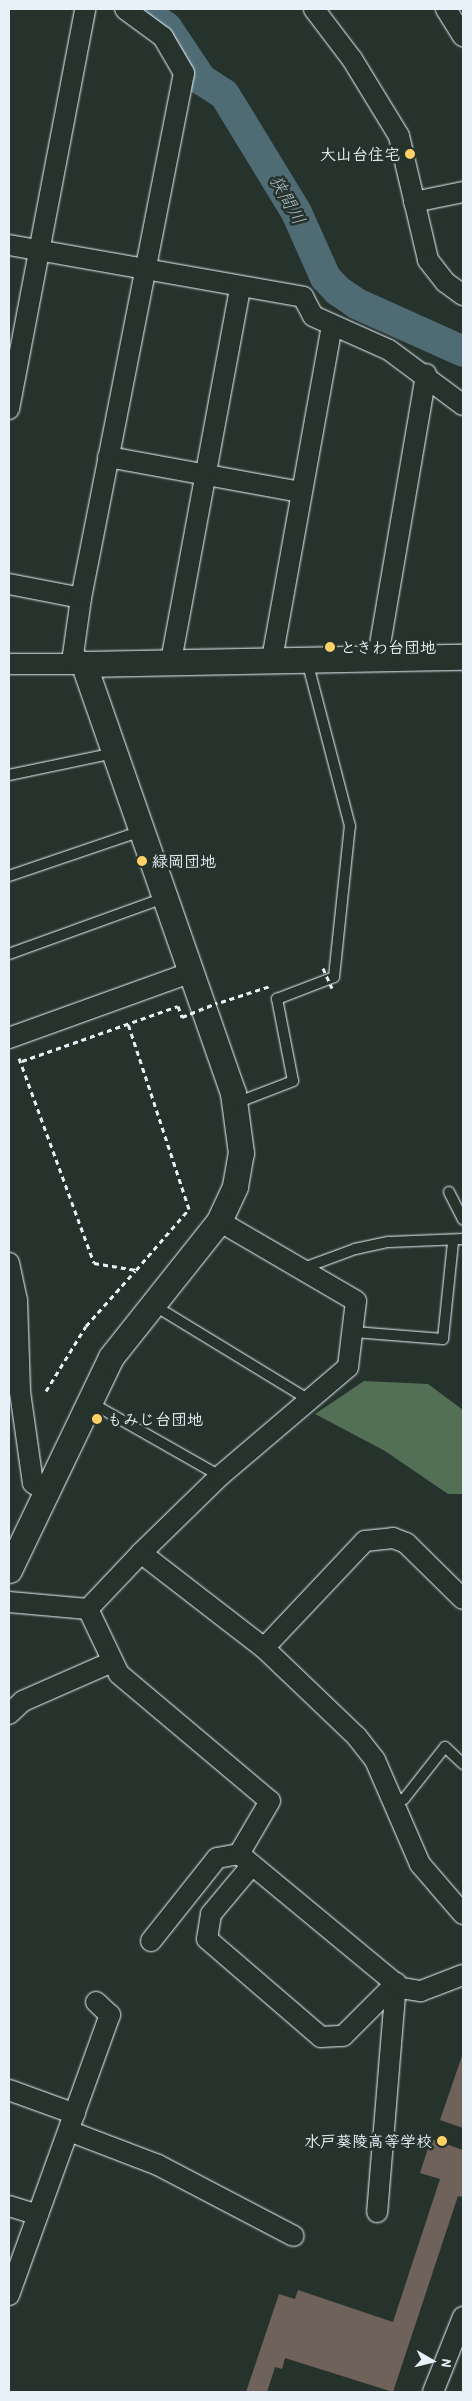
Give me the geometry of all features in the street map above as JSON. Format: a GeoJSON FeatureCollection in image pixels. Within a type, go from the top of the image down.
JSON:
{"type":"FeatureCollection","features":[{"type":"Feature","properties":{"kind":"street"},"geometry":{"type":"LineString","coordinates":[[9,409],[85,9]]}},
{"type":"Feature","properties":{"kind":"street"},"geometry":{"type":"LineString","coordinates":[[9,1570],[88,1401],[119,1344],[219,1221],[239,1168],[241,1134],[236,1103],[84,664],[73,654],[81,598],[184,73],[163,37],[124,9]]}},
{"type":"Feature","properties":{"kind":"street"},"geometry":{"type":"LineString","coordinates":[[314,9],[352,59],[400,136],[428,260],[445,282],[463,295]]}},
{"type":"Feature","properties":{"kind":"street"},"geometry":{"type":"LineString","coordinates":[[446,9],[463,36]]}},
{"type":"Feature","properties":{"kind":"street"},"geometry":{"type":"LineString","coordinates":[[414,202],[463,192]]}},
{"type":"Feature","properties":{"kind":"street"},"geometry":{"type":"LineString","coordinates":[[9,244],[303,297],[313,316],[389,350],[426,374],[463,405]]}},
{"type":"Feature","properties":{"kind":"street"},"geometry":{"type":"LineString","coordinates":[[171,661],[240,287]]}},
{"type":"Feature","properties":{"kind":"street"},"geometry":{"type":"LineString","coordinates":[[272,659],[332,326]]}},
{"type":"Feature","properties":{"kind":"street"},"geometry":{"type":"LineString","coordinates":[[378,656],[426,374]]}},
{"type":"Feature","properties":{"kind":"street"},"geometry":{"type":"LineString","coordinates":[[108,457],[301,492]]}},
{"type":"Feature","properties":{"kind":"street"},"geometry":{"type":"LineString","coordinates":[[9,584],[81,598]]}},
{"type":"Feature","properties":{"kind":"street"},"geometry":{"type":"LineString","coordinates":[[9,664],[84,664],[378,656],[463,657]]}},
{"type":"Feature","properties":{"kind":"street"},"geometry":{"type":"LineString","coordinates":[[9,1038],[190,973]]}},
{"type":"Feature","properties":{"kind":"street"},"geometry":{"type":"LineString","coordinates":[[88,1609],[141,1553],[220,1476],[348,1367],[354,1332],[356,1301],[219,1221]]}},
{"type":"Feature","properties":{"kind":"street"},"geometry":{"type":"LineString","coordinates":[[9,1263],[17,1300],[20,1392],[33,1483],[46,1492]]}},
{"type":"Feature","properties":{"kind":"street"},"geometry":{"type":"LineString","coordinates":[[264,1648],[365,1541],[393,1538],[406,1543],[463,1599]]}},
{"type":"Feature","properties":{"kind":"street"},"geometry":{"type":"LineString","coordinates":[[141,1553],[264,1648],[357,1737],[374,1760],[394,1800],[420,1864],[463,1914]]}},
{"type":"Feature","properties":{"kind":"street"},"geometry":{"type":"LineString","coordinates":[[9,1602],[88,1609]]}},
{"type":"Feature","properties":{"kind":"street"},"geometry":{"type":"LineString","coordinates":[[88,1609],[119,1674],[270,1801],[246,1860],[212,1914],[207,1939],[321,2037],[343,2036],[396,1984]]}},
{"type":"Feature","properties":{"kind":"street"},"geometry":{"type":"LineString","coordinates":[[9,1714],[23,1701],[112,1662]]}},
{"type":"Feature","properties":{"kind":"street"},"geometry":{"type":"LineString","coordinates":[[151,1941],[217,1858],[246,1860],[402,1988],[421,1991],[463,1975]]}},
{"type":"Feature","properties":{"kind":"street"},"geometry":{"type":"LineString","coordinates":[[376,2212],[396,1984]]}},
{"type":"Feature","properties":{"kind":"street"},"geometry":{"type":"LineString","coordinates":[[9,2294],[110,2015],[96,2002]]}},
{"type":"Feature","properties":{"kind":"street"},"geometry":{"type":"LineString","coordinates":[[9,2090],[294,2236]]}},
{"type":"Feature","properties":{"kind":"street"},"geometry":{"type":"LineString","coordinates":[[9,2206],[38,2216]]}},
{"type":"Feature","properties":{"kind":"street"},"geometry":{"type":"LineString","coordinates":[[433,2392],[463,2318]]}},
{"type":"Feature","properties":{"kind":"lane"},"geometry":{"type":"LineString","coordinates":[[236,1103],[293,1081],[277,999],[334,978],[350,826],[306,658]]}},
{"type":"Feature","properties":{"kind":"lane"},"geometry":{"type":"LineString","coordinates":[[9,775],[115,753]]}},
{"type":"Feature","properties":{"kind":"lane"},"geometry":{"type":"LineString","coordinates":[[9,876],[141,831]]}},
{"type":"Feature","properties":{"kind":"lane"},"geometry":{"type":"LineString","coordinates":[[9,954],[164,898]]}},
{"type":"Feature","properties":{"kind":"lane"},"geometry":{"type":"LineString","coordinates":[[449,1192],[463,1220]]}},
{"type":"Feature","properties":{"kind":"lane"},"geometry":{"type":"LineString","coordinates":[[301,1270],[355,1250],[389,1242],[458,1241],[443,1339],[354,1332]]}},
{"type":"Feature","properties":{"kind":"lane"},"geometry":{"type":"LineString","coordinates":[[151,1304],[309,1400]]}},
{"type":"Feature","properties":{"kind":"lane"},"geometry":{"type":"LineString","coordinates":[[88,1401],[220,1476]]}},
{"type":"Feature","properties":{"kind":"lane"},"geometry":{"type":"LineString","coordinates":[[394,1800],[404,1799],[445,1748],[463,1764]]}},
{"type":"Feature","properties":{"kind":"path"},"geometry":{"type":"LineString","coordinates":[[323,968],[332,988]]}},
{"type":"Feature","properties":{"kind":"path"},"geometry":{"type":"LineString","coordinates":[[136,1270],[94,1263],[20,1060],[178,1006],[182,1018],[218,1003]]}},
{"type":"Feature","properties":{"kind":"path"},"geometry":{"type":"LineString","coordinates":[[46,1391],[86,1326],[189,1209],[128,1024]]}},
{"type":"Feature","properties":{"kind":"green space"},"geometry":{"type":"Polygon","coordinates":[[[364,1381],[428,1384],[463,1410],[463,1494],[448,1494],[385,1451],[315,1414],[364,1381]]]}},
{"type":"Feature","properties":{"kind":"building"},"geometry":{"type":"Polygon","coordinates":[[[463,2053],[463,2128],[440,2120],[463,2053]]]}},
{"type":"Feature","properties":{"kind":"building"},"geometry":{"type":"Polygon","coordinates":[[[431,2139],[463,2150],[463,2197],[458,2196],[393,2392],[285,2358],[282,2369],[275,2367],[267,2392],[246,2392],[279,2294],[295,2299],[298,2290],[393,2322],[440,2179],[420,2173],[431,2139]]]}},
{"type":"Feature","properties":{"kind":"waterway","name":"狭間川"},"geometry":{"type":"LineString","coordinates":[[142,9],[166,27],[201,79],[224,94],[296,212],[325,277],[337,290],[356,303],[463,351]]}},
{"type":"Feature","properties":{"kind":"place","name":"大山台住宅"},"geometry":{"type":"Point","coordinates":[410,154]}},
{"type":"Feature","properties":{"kind":"place","name":"ときわ台団地"},"geometry":{"type":"Point","coordinates":[330,647]}},
{"type":"Feature","properties":{"kind":"place","name":"緑岡団地"},"geometry":{"type":"Point","coordinates":[142,861]}},
{"type":"Feature","properties":{"kind":"place","name":"もみじ台団地"},"geometry":{"type":"Point","coordinates":[97,1419]}},
{"type":"Feature","properties":{"kind":"place","name":"水戸葵陵高等学校"},"geometry":{"type":"Point","coordinates":[442,2141]}}]}
